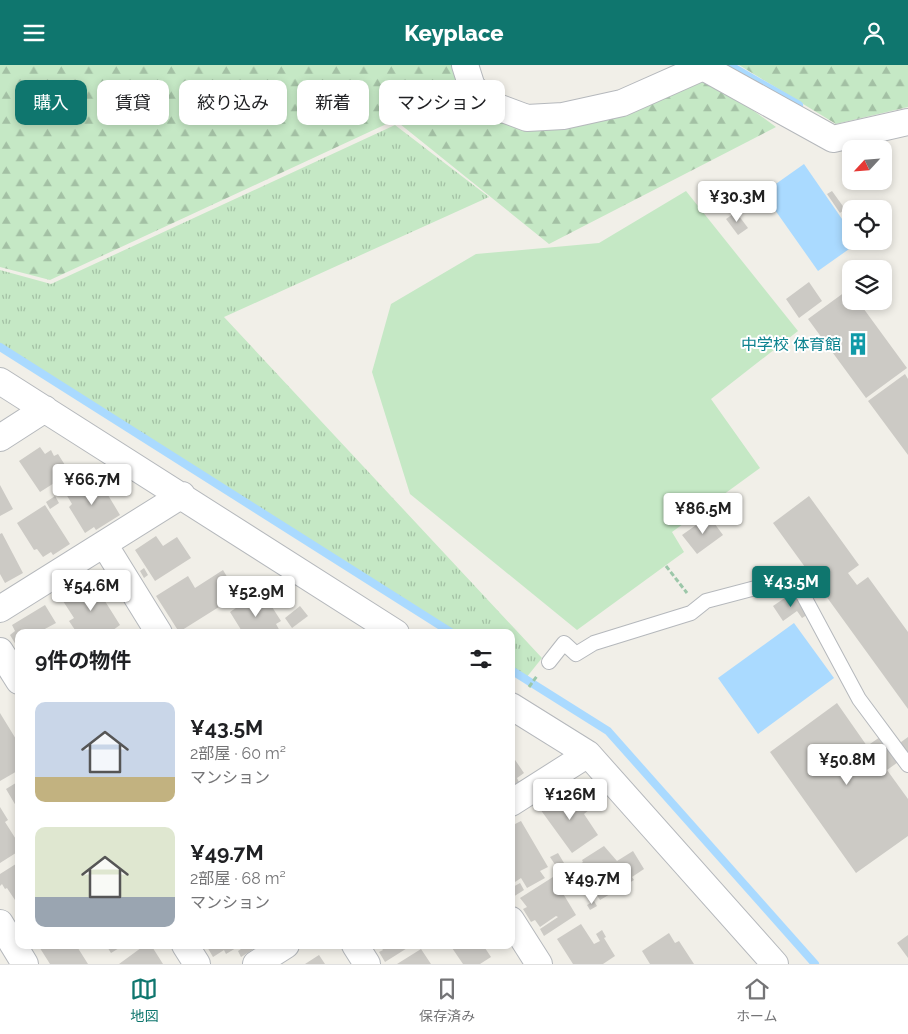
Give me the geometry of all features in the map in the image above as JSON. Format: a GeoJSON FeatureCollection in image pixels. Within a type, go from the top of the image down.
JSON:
{"type":"FeatureCollection","features":[{"type":"Feature","properties":{"kind":"street"},"geometry":{"type":"LineString","coordinates":[[465,65],[472,87],[495,106],[527,118],[563,116],[622,103],[703,67],[833,139],[908,122]]}},
{"type":"Feature","properties":{"kind":"street"},"geometry":{"type":"LineString","coordinates":[[0,381],[182,495],[390,629]]}},
{"type":"Feature","properties":{"kind":"street"},"geometry":{"type":"LineString","coordinates":[[0,438],[45,409]]}},
{"type":"Feature","properties":{"kind":"street"},"geometry":{"type":"LineString","coordinates":[[0,609],[182,495]]}},
{"type":"Feature","properties":{"kind":"street"},"geometry":{"type":"LineString","coordinates":[[104,544],[157,629]]}},
{"type":"Feature","properties":{"kind":"street"},"geometry":{"type":"LineString","coordinates":[[0,651],[15,675]]}},
{"type":"Feature","properties":{"kind":"street"},"geometry":{"type":"LineString","coordinates":[[515,708],[588,754],[776,964]]}},
{"type":"Feature","properties":{"kind":"street"},"geometry":{"type":"LineString","coordinates":[[515,800],[588,754]]}},
{"type":"Feature","properties":{"kind":"street"},"geometry":{"type":"LineString","coordinates":[[0,923],[15,948]]}},
{"type":"Feature","properties":{"kind":"street"},"geometry":{"type":"LineString","coordinates":[[515,926],[539,964]]}},
{"type":"Feature","properties":{"kind":"street"},"geometry":{"type":"LineString","coordinates":[[16,949],[25,964]]}},
{"type":"Feature","properties":{"kind":"street"},"geometry":{"type":"LineString","coordinates":[[188,949],[197,964]]}},
{"type":"Feature","properties":{"kind":"street"},"geometry":{"type":"LineString","coordinates":[[256,964],[280,949]]}},
{"type":"Feature","properties":{"kind":"street"},"geometry":{"type":"LineString","coordinates":[[358,949],[367,964]]}},
{"type":"Feature","properties":{"kind":"lane"},"geometry":{"type":"LineString","coordinates":[[548,662],[564,643],[576,655],[594,643],[691,613],[706,601],[794,578],[859,699],[908,765]]}},
{"type":"Feature","properties":{"kind":"path"},"geometry":{"type":"LineString","coordinates":[[666,566],[698,607]]}},
{"type":"Feature","properties":{"kind":"path"},"geometry":{"type":"LineString","coordinates":[[515,702],[548,662]]}},
{"type":"Feature","properties":{"kind":"green space"},"geometry":{"type":"Polygon","coordinates":[[[0,65],[454,65],[467,80],[379,80],[379,125],[384,125],[50,280],[0,267],[0,65]]]}},
{"type":"Feature","properties":{"kind":"green space"},"geometry":{"type":"Polygon","coordinates":[[[739,65],[908,65],[908,107],[836,124],[739,65]]]}},
{"type":"Feature","properties":{"kind":"green space"},"geometry":{"type":"Polygon","coordinates":[[[703,78],[714,82],[776,127],[549,244],[401,125],[505,125],[505,119],[703,78]]]}},
{"type":"Feature","properties":{"kind":"green space"},"geometry":{"type":"Polygon","coordinates":[[[395,125],[489,197],[224,317],[515,629],[450,629],[0,345],[0,270],[51,284],[395,125]]]}},
{"type":"Feature","properties":{"kind":"green space"},"geometry":{"type":"Polygon","coordinates":[[[686,191],[798,331],[711,399],[760,468],[672,532],[684,552],[577,630],[410,494],[372,372],[391,304],[476,254],[599,243],[686,191]]]}},
{"type":"Feature","properties":{"kind":"green space"},"geometry":{"type":"Polygon","coordinates":[[[515,629],[542,658],[526,678],[515,671],[515,629]]]}},
{"type":"Feature","properties":{"kind":"water"},"geometry":{"type":"Polygon","coordinates":[[[804,164],[842,219],[842,250],[848,250],[818,271],[763,193],[804,164]]]}},
{"type":"Feature","properties":{"kind":"water"},"geometry":{"type":"Polygon","coordinates":[[[794,623],[834,678],[758,734],[718,678],[794,623]]]}},
{"type":"Feature","properties":{"kind":"building"},"geometry":{"type":"Polygon","coordinates":[[[832,191],[842,205],[842,211],[840,213],[827,194],[832,191]]]}},
{"type":"Feature","properties":{"kind":"building"},"geometry":{"type":"Polygon","coordinates":[[[736,212],[748,228],[738,235],[726,219],[736,212]]]}},
{"type":"Feature","properties":{"kind":"building"},"geometry":{"type":"Polygon","coordinates":[[[809,282],[822,301],[799,318],[786,299],[809,282]]]}},
{"type":"Feature","properties":{"kind":"building","name":"中学校 体育館"},"geometry":{"type":"Polygon","coordinates":[[[842,294],[842,310],[865,310],[907,368],[866,398],[808,319],[842,294]]]}},
{"type":"Feature","properties":{"kind":"building"},"geometry":{"type":"Polygon","coordinates":[[[905,374],[908,379],[908,455],[868,401],[905,374]]]}},
{"type":"Feature","properties":{"kind":"building"},"geometry":{"type":"Polygon","coordinates":[[[40,447],[45,454],[51,450],[54,456],[58,454],[70,473],[40,492],[19,461],[40,447]]]}},
{"type":"Feature","properties":{"kind":"building"},"geometry":{"type":"Polygon","coordinates":[[[92,477],[101,492],[105,490],[120,515],[96,530],[94,527],[85,533],[69,507],[72,504],[66,494],[92,477]]]}},
{"type":"Feature","properties":{"kind":"building"},"geometry":{"type":"Polygon","coordinates":[[[0,485],[13,509],[0,516],[0,485]]]}},
{"type":"Feature","properties":{"kind":"building"},"geometry":{"type":"Polygon","coordinates":[[[55,496],[59,503],[50,509],[46,502],[55,496]]]}},
{"type":"Feature","properties":{"kind":"building"},"geometry":{"type":"Polygon","coordinates":[[[809,496],[859,565],[848,573],[857,585],[868,577],[908,632],[908,709],[773,523],[809,496]]]}},
{"type":"Feature","properties":{"kind":"building"},"geometry":{"type":"Polygon","coordinates":[[[45,505],[70,544],[53,555],[51,552],[43,557],[37,549],[34,550],[17,523],[45,505]]]}},
{"type":"Feature","properties":{"kind":"building"},"geometry":{"type":"Polygon","coordinates":[[[709,516],[723,535],[697,554],[682,535],[709,516]]]}},
{"type":"Feature","properties":{"kind":"building"},"geometry":{"type":"Polygon","coordinates":[[[2,533],[23,573],[5,583],[0,574],[0,534],[2,533]]]}},
{"type":"Feature","properties":{"kind":"building"},"geometry":{"type":"Polygon","coordinates":[[[156,536],[163,546],[177,537],[191,558],[155,581],[135,550],[156,536]]]}},
{"type":"Feature","properties":{"kind":"building"},"geometry":{"type":"Polygon","coordinates":[[[144,568],[148,575],[144,578],[140,571],[144,568]]]}},
{"type":"Feature","properties":{"kind":"building"},"geometry":{"type":"Polygon","coordinates":[[[223,570],[238,595],[184,629],[177,629],[156,596],[188,576],[195,588],[223,570]]]}},
{"type":"Feature","properties":{"kind":"building"},"geometry":{"type":"Polygon","coordinates":[[[93,582],[120,625],[114,629],[74,629],[69,621],[74,618],[63,601],[93,582]]]}},
{"type":"Feature","properties":{"kind":"building"},"geometry":{"type":"Polygon","coordinates":[[[789,595],[792,599],[798,595],[810,613],[802,618],[797,611],[783,621],[773,606],[789,595]]]}},
{"type":"Feature","properties":{"kind":"building"},"geometry":{"type":"Polygon","coordinates":[[[252,597],[257,605],[267,599],[281,621],[276,624],[279,629],[241,629],[230,612],[252,597]]]}},
{"type":"Feature","properties":{"kind":"building"},"geometry":{"type":"Polygon","coordinates":[[[45,605],[56,623],[45,629],[15,629],[15,631],[12,625],[45,605]]]}},
{"type":"Feature","properties":{"kind":"building"},"geometry":{"type":"Polygon","coordinates":[[[300,606],[308,616],[292,628],[285,618],[300,606]]]}},
{"type":"Feature","properties":{"kind":"building"},"geometry":{"type":"Polygon","coordinates":[[[15,631],[15,643],[10,635],[15,631]]]}},
{"type":"Feature","properties":{"kind":"building"},"geometry":{"type":"Polygon","coordinates":[[[837,703],[867,746],[883,735],[901,760],[887,770],[908,799],[908,836],[856,873],[770,752],[837,703]]]}},
{"type":"Feature","properties":{"kind":"building"},"geometry":{"type":"Polygon","coordinates":[[[0,713],[15,737],[15,772],[0,781],[0,713]]]}},
{"type":"Feature","properties":{"kind":"building"},"geometry":{"type":"Polygon","coordinates":[[[908,737],[908,760],[897,745],[908,737]]]}},
{"type":"Feature","properties":{"kind":"building"},"geometry":{"type":"Polygon","coordinates":[[[515,760],[524,773],[517,778],[519,782],[515,785],[515,760]]]}},
{"type":"Feature","properties":{"kind":"building"},"geometry":{"type":"Polygon","coordinates":[[[15,783],[15,804],[6,789],[15,783]]]}},
{"type":"Feature","properties":{"kind":"building"},"geometry":{"type":"Polygon","coordinates":[[[567,790],[574,801],[579,797],[589,810],[584,814],[598,835],[572,853],[540,809],[567,790]]]}},
{"type":"Feature","properties":{"kind":"building"},"geometry":{"type":"Polygon","coordinates":[[[0,807],[8,820],[5,822],[15,838],[15,854],[0,863],[0,807]]]}},
{"type":"Feature","properties":{"kind":"building"},"geometry":{"type":"Polygon","coordinates":[[[521,821],[548,867],[540,871],[545,878],[527,888],[521,878],[515,882],[515,824],[521,821]]]}},
{"type":"Feature","properties":{"kind":"building"},"geometry":{"type":"Polygon","coordinates":[[[604,846],[617,861],[633,851],[644,869],[632,877],[634,880],[600,900],[579,865],[583,862],[582,860],[604,846]]]}},
{"type":"Feature","properties":{"kind":"building"},"geometry":{"type":"Polygon","coordinates":[[[558,853],[567,868],[560,872],[550,857],[558,853]]]}},
{"type":"Feature","properties":{"kind":"building"},"geometry":{"type":"Polygon","coordinates":[[[15,865],[15,900],[7,888],[5,889],[2,884],[0,886],[0,874],[15,865]]]}},
{"type":"Feature","properties":{"kind":"building"},"geometry":{"type":"Polygon","coordinates":[[[553,877],[576,915],[544,936],[540,929],[558,917],[556,916],[540,927],[535,920],[531,922],[523,909],[527,907],[520,898],[553,877]]]}},
{"type":"Feature","properties":{"kind":"building"},"geometry":{"type":"Polygon","coordinates":[[[520,883],[524,890],[515,896],[515,886],[520,883]]]}},
{"type":"Feature","properties":{"kind":"building"},"geometry":{"type":"Polygon","coordinates":[[[594,901],[597,906],[590,910],[587,905],[594,901]]]}},
{"type":"Feature","properties":{"kind":"building"},"geometry":{"type":"Polygon","coordinates":[[[581,924],[594,944],[600,941],[596,934],[602,930],[606,937],[604,938],[615,956],[603,964],[573,964],[557,939],[581,924]]]}},
{"type":"Feature","properties":{"kind":"building"},"geometry":{"type":"Polygon","coordinates":[[[669,933],[675,943],[679,941],[694,964],[650,964],[642,951],[669,933]]]}},
{"type":"Feature","properties":{"kind":"building"},"geometry":{"type":"Polygon","coordinates":[[[908,935],[908,958],[897,943],[908,935]]]}},
{"type":"Feature","properties":{"kind":"building"},"geometry":{"type":"Polygon","coordinates":[[[41,949],[79,949],[88,964],[50,964],[41,949]]]}},
{"type":"Feature","properties":{"kind":"building"},"geometry":{"type":"Polygon","coordinates":[[[108,949],[118,949],[111,953],[108,949]]]}},
{"type":"Feature","properties":{"kind":"building"},"geometry":{"type":"Polygon","coordinates":[[[140,949],[154,949],[163,964],[119,964],[140,949]]]}},
{"type":"Feature","properties":{"kind":"building"},"geometry":{"type":"Polygon","coordinates":[[[208,949],[234,949],[226,954],[224,950],[213,957],[208,949]]]}},
{"type":"Feature","properties":{"kind":"building"},"geometry":{"type":"Polygon","coordinates":[[[241,949],[254,949],[241,957],[238,951],[241,949]]]}},
{"type":"Feature","properties":{"kind":"building"},"geometry":{"type":"Polygon","coordinates":[[[406,949],[385,962],[379,952],[383,950],[406,949]]]}},
{"type":"Feature","properties":{"kind":"building"},"geometry":{"type":"Polygon","coordinates":[[[421,949],[431,964],[397,964],[421,949]]]}},
{"type":"Feature","properties":{"kind":"building"},"geometry":{"type":"Polygon","coordinates":[[[453,949],[486,949],[491,957],[480,964],[463,964],[453,949]]]}},
{"type":"Feature","properties":{"kind":"building"},"geometry":{"type":"Polygon","coordinates":[[[319,955],[325,964],[305,964],[319,955]]]}},
{"type":"Feature","properties":{"kind":"waterway"},"geometry":{"type":"LineString","coordinates":[[729,65],[799,105]]}},
{"type":"Feature","properties":{"kind":"waterway"},"geometry":{"type":"LineString","coordinates":[[0,347],[446,629]]}},
{"type":"Feature","properties":{"kind":"waterway"},"geometry":{"type":"LineString","coordinates":[[515,673],[608,731],[815,964]]}},
{"type":"Feature","properties":{"kind":"place","name":"中学校 体育館"},"geometry":{"type":"Point","coordinates":[858,344]}}]}
